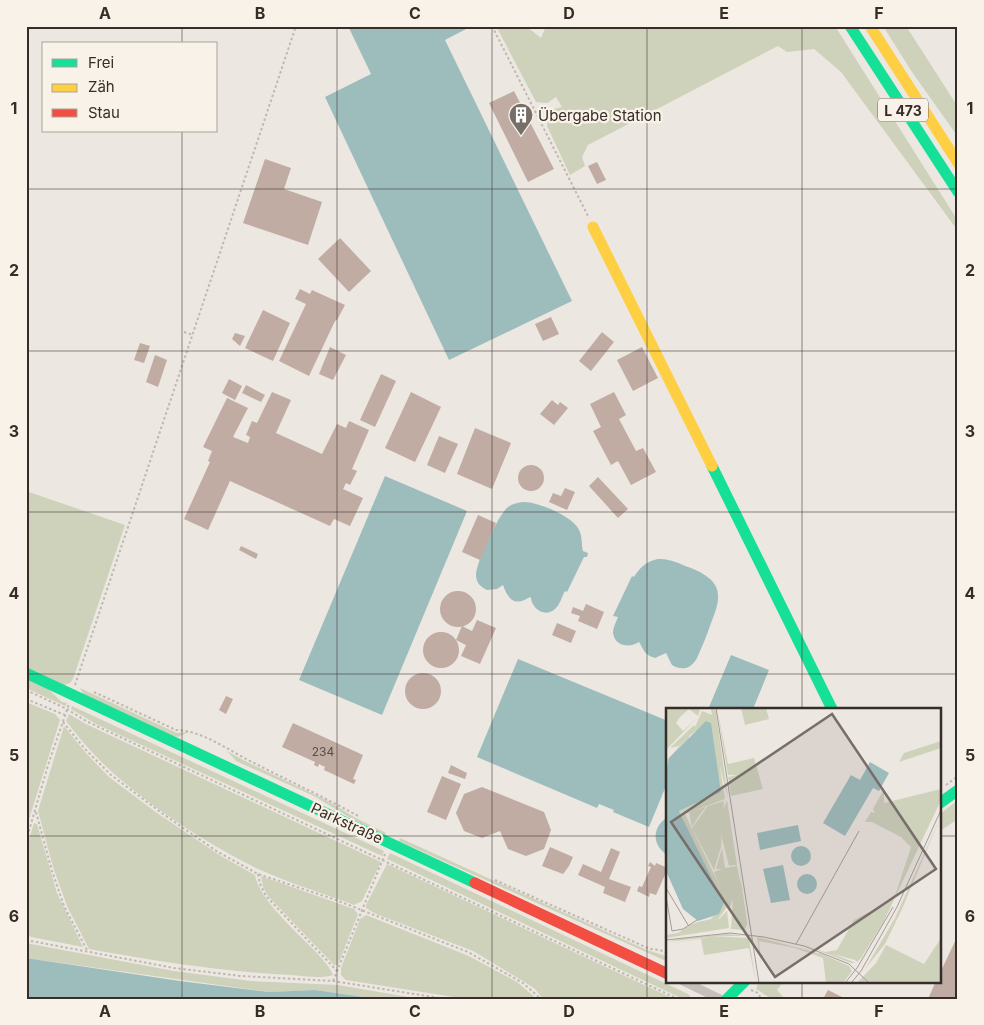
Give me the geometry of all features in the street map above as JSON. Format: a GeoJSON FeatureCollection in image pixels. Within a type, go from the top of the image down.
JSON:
{"type":"FeatureCollection","features":[{"type":"Feature","properties":{"kind":"main road","name":"L 473"},"geometry":{"type":"LineString","coordinates":[[850,26],[958,192]]}},
{"type":"Feature","properties":{"kind":"main road","name":"L 473"},"geometry":{"type":"LineString","coordinates":[[870,26],[958,163]]}},
{"type":"Feature","properties":{"kind":"main road"},"geometry":{"type":"LineString","coordinates":[[593,227],[832,708]]}},
{"type":"Feature","properties":{"kind":"main road","name":"Parkstraße"},"geometry":{"type":"LineString","coordinates":[[26,673],[666,973]]}},
{"type":"Feature","properties":{"kind":"main road"},"geometry":{"type":"LineString","coordinates":[[942,802],[958,790]]}},
{"type":"Feature","properties":{"kind":"main road"},"geometry":{"type":"LineString","coordinates":[[727,999],[744,982]]}},
{"type":"Feature","properties":{"kind":"street"},"geometry":{"type":"LineString","coordinates":[[685,982],[720,999]]}},
{"type":"Feature","properties":{"kind":"path"},"geometry":{"type":"LineString","coordinates":[[76,684],[296,26]]}},
{"type":"Feature","properties":{"kind":"path"},"geometry":{"type":"LineString","coordinates":[[492,26],[593,227]]}},
{"type":"Feature","properties":{"kind":"path"},"geometry":{"type":"LineString","coordinates":[[184,332],[192,335]]}},
{"type":"Feature","properties":{"kind":"path"},"geometry":{"type":"LineString","coordinates":[[26,690],[67,709],[86,721],[678,999]]}},
{"type":"Feature","properties":{"kind":"path"},"geometry":{"type":"LineString","coordinates":[[92,692],[176,730],[189,730],[318,794],[361,818]]}},
{"type":"Feature","properties":{"kind":"path"},"geometry":{"type":"LineString","coordinates":[[26,699],[65,715]]}},
{"type":"Feature","properties":{"kind":"path"},"geometry":{"type":"LineString","coordinates":[[26,841],[67,709]]}},
{"type":"Feature","properties":{"kind":"path"},"geometry":{"type":"LineString","coordinates":[[62,722],[110,774],[218,852],[258,874],[362,910],[468,952],[523,983],[541,999]]}},
{"type":"Feature","properties":{"kind":"path"},"geometry":{"type":"LineString","coordinates":[[942,788],[958,776]]}},
{"type":"Feature","properties":{"kind":"path"},"geometry":{"type":"LineString","coordinates":[[35,809],[64,906],[88,952]]}},
{"type":"Feature","properties":{"kind":"path"},"geometry":{"type":"LineString","coordinates":[[333,981],[390,843]]}},
{"type":"Feature","properties":{"kind":"path"},"geometry":{"type":"LineString","coordinates":[[258,874],[260,884],[266,896],[337,971]]}},
{"type":"Feature","properties":{"kind":"path"},"geometry":{"type":"LineString","coordinates":[[492,879],[650,949],[666,953]]}},
{"type":"Feature","properties":{"kind":"path"},"geometry":{"type":"LineString","coordinates":[[26,940],[174,968],[222,974],[333,981],[446,999]]}},
{"type":"Feature","properties":{"kind":"green space"},"geometry":{"type":"Polygon","coordinates":[[[496,26],[526,26],[541,38],[546,26],[835,26],[958,221],[958,231],[841,72],[814,49],[787,52],[778,46],[588,145],[582,157],[585,166],[570,175],[547,126],[548,113],[562,107],[556,97],[547,103],[536,102],[496,26]]]}},
{"type":"Feature","properties":{"kind":"green space"},"geometry":{"type":"Polygon","coordinates":[[[883,26],[906,26],[958,107],[958,137],[912,72],[883,26]]]}},
{"type":"Feature","properties":{"kind":"green space"},"geometry":{"type":"Polygon","coordinates":[[[26,491],[125,525],[73,679],[70,683],[64,685],[26,667],[26,491]]]}},
{"type":"Feature","properties":{"kind":"green space"},"geometry":{"type":"Polygon","coordinates":[[[26,677],[47,688],[62,702],[67,703],[65,706],[26,688],[26,677]]]}},
{"type":"Feature","properties":{"kind":"green space"},"geometry":{"type":"Polygon","coordinates":[[[80,688],[177,733],[189,732],[178,737],[173,736],[84,695],[80,688]]]}},
{"type":"Feature","properties":{"kind":"green space"},"geometry":{"type":"Polygon","coordinates":[[[26,702],[55,714],[60,720],[26,829],[26,702]]]}},
{"type":"Feature","properties":{"kind":"green space"},"geometry":{"type":"Polygon","coordinates":[[[72,706],[384,851],[382,856],[96,724],[71,709],[72,706]]]}},
{"type":"Feature","properties":{"kind":"green space"},"geometry":{"type":"Polygon","coordinates":[[[69,714],[86,724],[381,862],[362,901],[354,905],[282,879],[258,869],[201,837],[145,799],[106,766],[66,721],[69,714]]]}},
{"type":"Feature","properties":{"kind":"green space"},"geometry":{"type":"Polygon","coordinates":[[[64,726],[109,777],[157,813],[221,856],[255,875],[258,885],[272,906],[317,953],[333,975],[312,977],[215,969],[89,949],[67,906],[53,867],[38,811],[64,726]]]}},
{"type":"Feature","properties":{"kind":"green space"},"geometry":{"type":"Polygon","coordinates":[[[227,751],[328,801],[386,833],[385,835],[352,819],[314,796],[236,761],[227,751]]]}},
{"type":"Feature","properties":{"kind":"green space"},"geometry":{"type":"Polygon","coordinates":[[[958,800],[958,819],[942,830],[942,812],[958,800]]]}},
{"type":"Feature","properties":{"kind":"green space"},"geometry":{"type":"Polygon","coordinates":[[[34,823],[37,824],[57,893],[83,947],[31,937],[26,933],[26,849],[34,823]]]}},
{"type":"Feature","properties":{"kind":"green space"},"geometry":{"type":"Polygon","coordinates":[[[400,838],[647,950],[666,956],[666,961],[399,841],[400,838]]]}},
{"type":"Feature","properties":{"kind":"green space"},"geometry":{"type":"Polygon","coordinates":[[[390,853],[688,994],[693,999],[683,999],[387,859],[390,853]]]}},
{"type":"Feature","properties":{"kind":"green space"},"geometry":{"type":"Polygon","coordinates":[[[387,864],[674,999],[543,999],[535,989],[473,951],[376,914],[366,908],[387,864]]]}},
{"type":"Feature","properties":{"kind":"green space"},"geometry":{"type":"Polygon","coordinates":[[[261,876],[354,909],[358,914],[338,965],[334,965],[268,896],[263,887],[261,876]]]}},
{"type":"Feature","properties":{"kind":"green space"},"geometry":{"type":"Polygon","coordinates":[[[366,915],[469,956],[517,982],[537,999],[466,999],[346,980],[341,975],[341,968],[360,919],[366,915]]]}},
{"type":"Feature","properties":{"kind":"green space"},"geometry":{"type":"Polygon","coordinates":[[[26,943],[174,971],[251,981],[338,985],[420,999],[378,999],[315,990],[269,992],[26,958],[26,943]]]}},
{"type":"Feature","properties":{"kind":"green space"},"geometry":{"type":"Polygon","coordinates":[[[759,982],[783,982],[777,990],[785,999],[772,998],[756,989],[759,982]]]}},
{"type":"Feature","properties":{"kind":"water"},"geometry":{"type":"Polygon","coordinates":[[[348,26],[472,26],[445,40],[572,301],[449,360],[325,97],[371,74],[348,26]]]}},
{"type":"Feature","properties":{"kind":"water"},"geometry":{"type":"Polygon","coordinates":[[[385,476],[467,511],[382,715],[299,680],[385,476]]]}},
{"type":"Feature","properties":{"kind":"water"},"geometry":{"type":"Polygon","coordinates":[[[522,502],[544,507],[561,514],[574,523],[581,534],[583,551],[588,553],[587,557],[584,557],[567,592],[565,591],[555,609],[547,613],[536,609],[530,597],[520,601],[512,600],[503,585],[497,589],[487,590],[479,584],[476,578],[483,550],[499,519],[508,507],[522,502]]]}},
{"type":"Feature","properties":{"kind":"water"},"geometry":{"type":"Polygon","coordinates":[[[658,559],[667,559],[701,573],[714,583],[717,590],[718,596],[715,613],[704,641],[695,662],[686,668],[672,665],[666,653],[655,658],[645,652],[639,642],[623,645],[614,638],[614,627],[618,617],[613,616],[632,576],[634,577],[641,567],[647,563],[658,559]]]}},
{"type":"Feature","properties":{"kind":"water"},"geometry":{"type":"Polygon","coordinates":[[[731,655],[769,670],[753,708],[709,707],[731,655]]]}},
{"type":"Feature","properties":{"kind":"water"},"geometry":{"type":"Polygon","coordinates":[[[518,659],[666,720],[666,786],[649,827],[613,812],[614,810],[599,804],[597,808],[477,757],[518,659]]]}},
{"type":"Feature","properties":{"kind":"water"},"geometry":{"type":"Polygon","coordinates":[[[666,819],[666,854],[656,841],[656,831],[666,819]]]}},
{"type":"Feature","properties":{"kind":"water"},"geometry":{"type":"Polygon","coordinates":[[[26,958],[269,992],[315,990],[378,999],[26,999],[26,958]]]}},
{"type":"Feature","properties":{"kind":"building","name":"Übergabe Station"},"geometry":{"type":"Polygon","coordinates":[[[514,91],[554,169],[528,182],[489,103],[514,91]]]}},
{"type":"Feature","properties":{"kind":"building"},"geometry":{"type":"Polygon","coordinates":[[[265,159],[291,168],[284,189],[322,202],[308,245],[243,223],[265,159]]]}},
{"type":"Feature","properties":{"kind":"building"},"geometry":{"type":"Polygon","coordinates":[[[597,162],[606,180],[597,184],[588,166],[597,162]]]}},
{"type":"Feature","properties":{"kind":"building"},"geometry":{"type":"Polygon","coordinates":[[[340,238],[371,271],[349,292],[318,259],[340,238]]]}},
{"type":"Feature","properties":{"kind":"building"},"geometry":{"type":"Polygon","coordinates":[[[300,289],[310,294],[312,290],[345,305],[335,321],[309,376],[279,361],[306,304],[295,299],[300,289]]]}},
{"type":"Feature","properties":{"kind":"building"},"geometry":{"type":"Polygon","coordinates":[[[263,310],[290,323],[273,361],[245,348],[263,310]]]}},
{"type":"Feature","properties":{"kind":"building"},"geometry":{"type":"Polygon","coordinates":[[[551,317],[559,334],[543,341],[535,324],[551,317]]]}},
{"type":"Feature","properties":{"kind":"building"},"geometry":{"type":"Polygon","coordinates":[[[602,332],[614,342],[591,371],[579,361],[602,332]]]}},
{"type":"Feature","properties":{"kind":"building"},"geometry":{"type":"Polygon","coordinates":[[[235,333],[245,336],[240,346],[232,339],[235,333]]]}},
{"type":"Feature","properties":{"kind":"building"},"geometry":{"type":"Polygon","coordinates":[[[140,343],[150,346],[144,363],[134,360],[140,343]]]}},
{"type":"Feature","properties":{"kind":"building"},"geometry":{"type":"Polygon","coordinates":[[[330,347],[346,355],[333,380],[319,374],[330,347]]]}},
{"type":"Feature","properties":{"kind":"building"},"geometry":{"type":"Polygon","coordinates":[[[642,347],[658,378],[633,391],[617,360],[642,347]]]}},
{"type":"Feature","properties":{"kind":"building"},"geometry":{"type":"Polygon","coordinates":[[[155,355],[167,360],[158,387],[146,382],[155,355]]]}},
{"type":"Feature","properties":{"kind":"building"},"geometry":{"type":"Polygon","coordinates":[[[381,374],[396,381],[375,427],[360,420],[381,374]]]}},
{"type":"Feature","properties":{"kind":"building"},"geometry":{"type":"Polygon","coordinates":[[[229,379],[242,386],[235,400],[222,393],[229,379]]]}},
{"type":"Feature","properties":{"kind":"building"},"geometry":{"type":"Polygon","coordinates":[[[246,385],[265,395],[261,402],[242,393],[246,385]]]}},
{"type":"Feature","properties":{"kind":"building"},"geometry":{"type":"Polygon","coordinates":[[[272,392],[291,400],[276,433],[322,454],[337,424],[346,428],[349,421],[369,430],[352,469],[357,471],[350,485],[346,483],[343,489],[363,498],[350,526],[334,519],[330,526],[230,481],[208,530],[184,519],[210,462],[208,461],[212,451],[203,447],[227,398],[248,408],[233,437],[248,443],[250,437],[246,435],[252,421],[257,423],[272,392]]]}},
{"type":"Feature","properties":{"kind":"building"},"geometry":{"type":"Polygon","coordinates":[[[411,392],[441,407],[415,462],[385,448],[411,392]]]}},
{"type":"Feature","properties":{"kind":"building"},"geometry":{"type":"Polygon","coordinates":[[[614,392],[626,415],[619,419],[636,451],[643,448],[656,472],[631,485],[618,461],[611,465],[593,431],[601,427],[590,404],[614,392]]]}},
{"type":"Feature","properties":{"kind":"building"},"geometry":{"type":"Polygon","coordinates":[[[552,400],[558,405],[560,402],[568,408],[554,425],[540,414],[552,400]]]}},
{"type":"Feature","properties":{"kind":"building"},"geometry":{"type":"Polygon","coordinates":[[[475,428],[511,443],[492,489],[457,474],[475,428]]]}},
{"type":"Feature","properties":{"kind":"building"},"geometry":{"type":"Polygon","coordinates":[[[439,436],[458,444],[445,473],[427,465],[439,436]]]}},
{"type":"Feature","properties":{"kind":"building"},"geometry":{"type":"Polygon","coordinates":[[[531,465],[540,469],[544,478],[540,487],[531,491],[522,487],[518,478],[522,469],[531,465]]]}},
{"type":"Feature","properties":{"kind":"building"},"geometry":{"type":"Polygon","coordinates":[[[598,477],[628,509],[618,518],[589,486],[598,477]]]}},
{"type":"Feature","properties":{"kind":"building"},"geometry":{"type":"Polygon","coordinates":[[[565,488],[575,492],[567,510],[549,502],[553,493],[561,496],[565,488]]]}},
{"type":"Feature","properties":{"kind":"building"},"geometry":{"type":"Polygon","coordinates":[[[478,515],[496,523],[480,560],[462,552],[478,515]]]}},
{"type":"Feature","properties":{"kind":"building"},"geometry":{"type":"Polygon","coordinates":[[[241,546],[258,554],[256,559],[239,550],[241,546]]]}},
{"type":"Feature","properties":{"kind":"building"},"geometry":{"type":"Polygon","coordinates":[[[458,591],[465,592],[471,596],[475,602],[475,616],[471,622],[465,626],[458,627],[451,626],[445,622],[441,616],[440,609],[441,602],[445,596],[451,592],[458,591]]]}},
{"type":"Feature","properties":{"kind":"building"},"geometry":{"type":"Polygon","coordinates":[[[586,604],[604,612],[597,629],[578,621],[580,616],[571,613],[573,607],[583,611],[586,604]]]}},
{"type":"Feature","properties":{"kind":"building"},"geometry":{"type":"Polygon","coordinates":[[[477,620],[496,628],[480,664],[461,656],[466,645],[456,640],[462,626],[472,631],[477,620]]]}},
{"type":"Feature","properties":{"kind":"building"},"geometry":{"type":"Polygon","coordinates":[[[557,623],[576,631],[571,643],[552,635],[557,623]]]}},
{"type":"Feature","properties":{"kind":"building"},"geometry":{"type":"Polygon","coordinates":[[[441,632],[448,633],[454,637],[458,643],[458,657],[454,663],[448,667],[441,668],[434,667],[428,663],[424,657],[423,650],[424,643],[428,637],[434,633],[441,632]]]}},
{"type":"Feature","properties":{"kind":"building"},"geometry":{"type":"Polygon","coordinates":[[[423,673],[430,674],[436,678],[440,684],[440,698],[436,704],[430,708],[423,709],[416,708],[410,704],[406,698],[405,691],[406,684],[410,678],[416,674],[423,673]]]}},
{"type":"Feature","properties":{"kind":"building"},"geometry":{"type":"Polygon","coordinates":[[[226,696],[233,699],[226,714],[219,710],[226,696]]]}},
{"type":"Feature","properties":{"kind":"building"},"geometry":{"type":"Polygon","coordinates":[[[293,723],[363,755],[353,779],[356,780],[354,784],[324,770],[325,767],[319,764],[318,767],[314,765],[315,762],[282,747],[293,723]]]}},
{"type":"Feature","properties":{"kind":"building"},"geometry":{"type":"Polygon","coordinates":[[[451,765],[467,773],[465,779],[448,773],[451,765]]]}},
{"type":"Feature","properties":{"kind":"building"},"geometry":{"type":"Polygon","coordinates":[[[442,776],[461,784],[446,820],[427,812],[442,776]]]}},
{"type":"Feature","properties":{"kind":"building"},"geometry":{"type":"Polygon","coordinates":[[[482,787],[544,812],[551,830],[544,849],[526,856],[508,849],[500,831],[482,838],[464,831],[456,813],[464,794],[482,787]]]}},
{"type":"Feature","properties":{"kind":"building"},"geometry":{"type":"Polygon","coordinates":[[[550,847],[573,857],[563,874],[542,866],[550,847]]]}},
{"type":"Feature","properties":{"kind":"building"},"geometry":{"type":"Polygon","coordinates":[[[611,848],[620,852],[609,879],[631,887],[625,902],[603,893],[605,887],[578,875],[583,864],[601,872],[611,848]]]}},
{"type":"Feature","properties":{"kind":"building"},"geometry":{"type":"Polygon","coordinates":[[[650,862],[655,866],[656,863],[666,867],[666,872],[656,895],[650,893],[649,897],[637,891],[639,886],[642,887],[651,867],[648,866],[650,862]]]}},
{"type":"Feature","properties":{"kind":"building"},"geometry":{"type":"Polygon","coordinates":[[[958,935],[958,999],[928,999],[936,982],[942,982],[942,969],[958,935]]]}},
{"type":"Feature","properties":{"kind":"building"},"geometry":{"type":"Polygon","coordinates":[[[828,990],[846,999],[823,999],[828,990]]]}},
{"type":"Feature","properties":{"kind":"traffic: fast"},"geometry":{"type":"LineString","coordinates":[[850,26],[958,192]]}},
{"type":"Feature","properties":{"kind":"traffic: fast"},"geometry":{"type":"LineString","coordinates":[[712,466],[832,708]]}},
{"type":"Feature","properties":{"kind":"traffic: fast"},"geometry":{"type":"LineString","coordinates":[[26,673],[475,883]]}},
{"type":"Feature","properties":{"kind":"traffic: fast"},"geometry":{"type":"LineString","coordinates":[[942,802],[958,790]]}},
{"type":"Feature","properties":{"kind":"traffic: fast"},"geometry":{"type":"LineString","coordinates":[[727,999],[744,982]]}},
{"type":"Feature","properties":{"kind":"traffic: slow"},"geometry":{"type":"LineString","coordinates":[[870,26],[958,163]]}},
{"type":"Feature","properties":{"kind":"traffic: slow"},"geometry":{"type":"LineString","coordinates":[[593,227],[712,466]]}},
{"type":"Feature","properties":{"kind":"traffic: jam"},"geometry":{"type":"LineString","coordinates":[[475,883],[666,973]]}},
{"type":"Feature","properties":{"kind":"place","name":"Übergabe Station"},"geometry":{"type":"Point","coordinates":[521,136]}}]}
